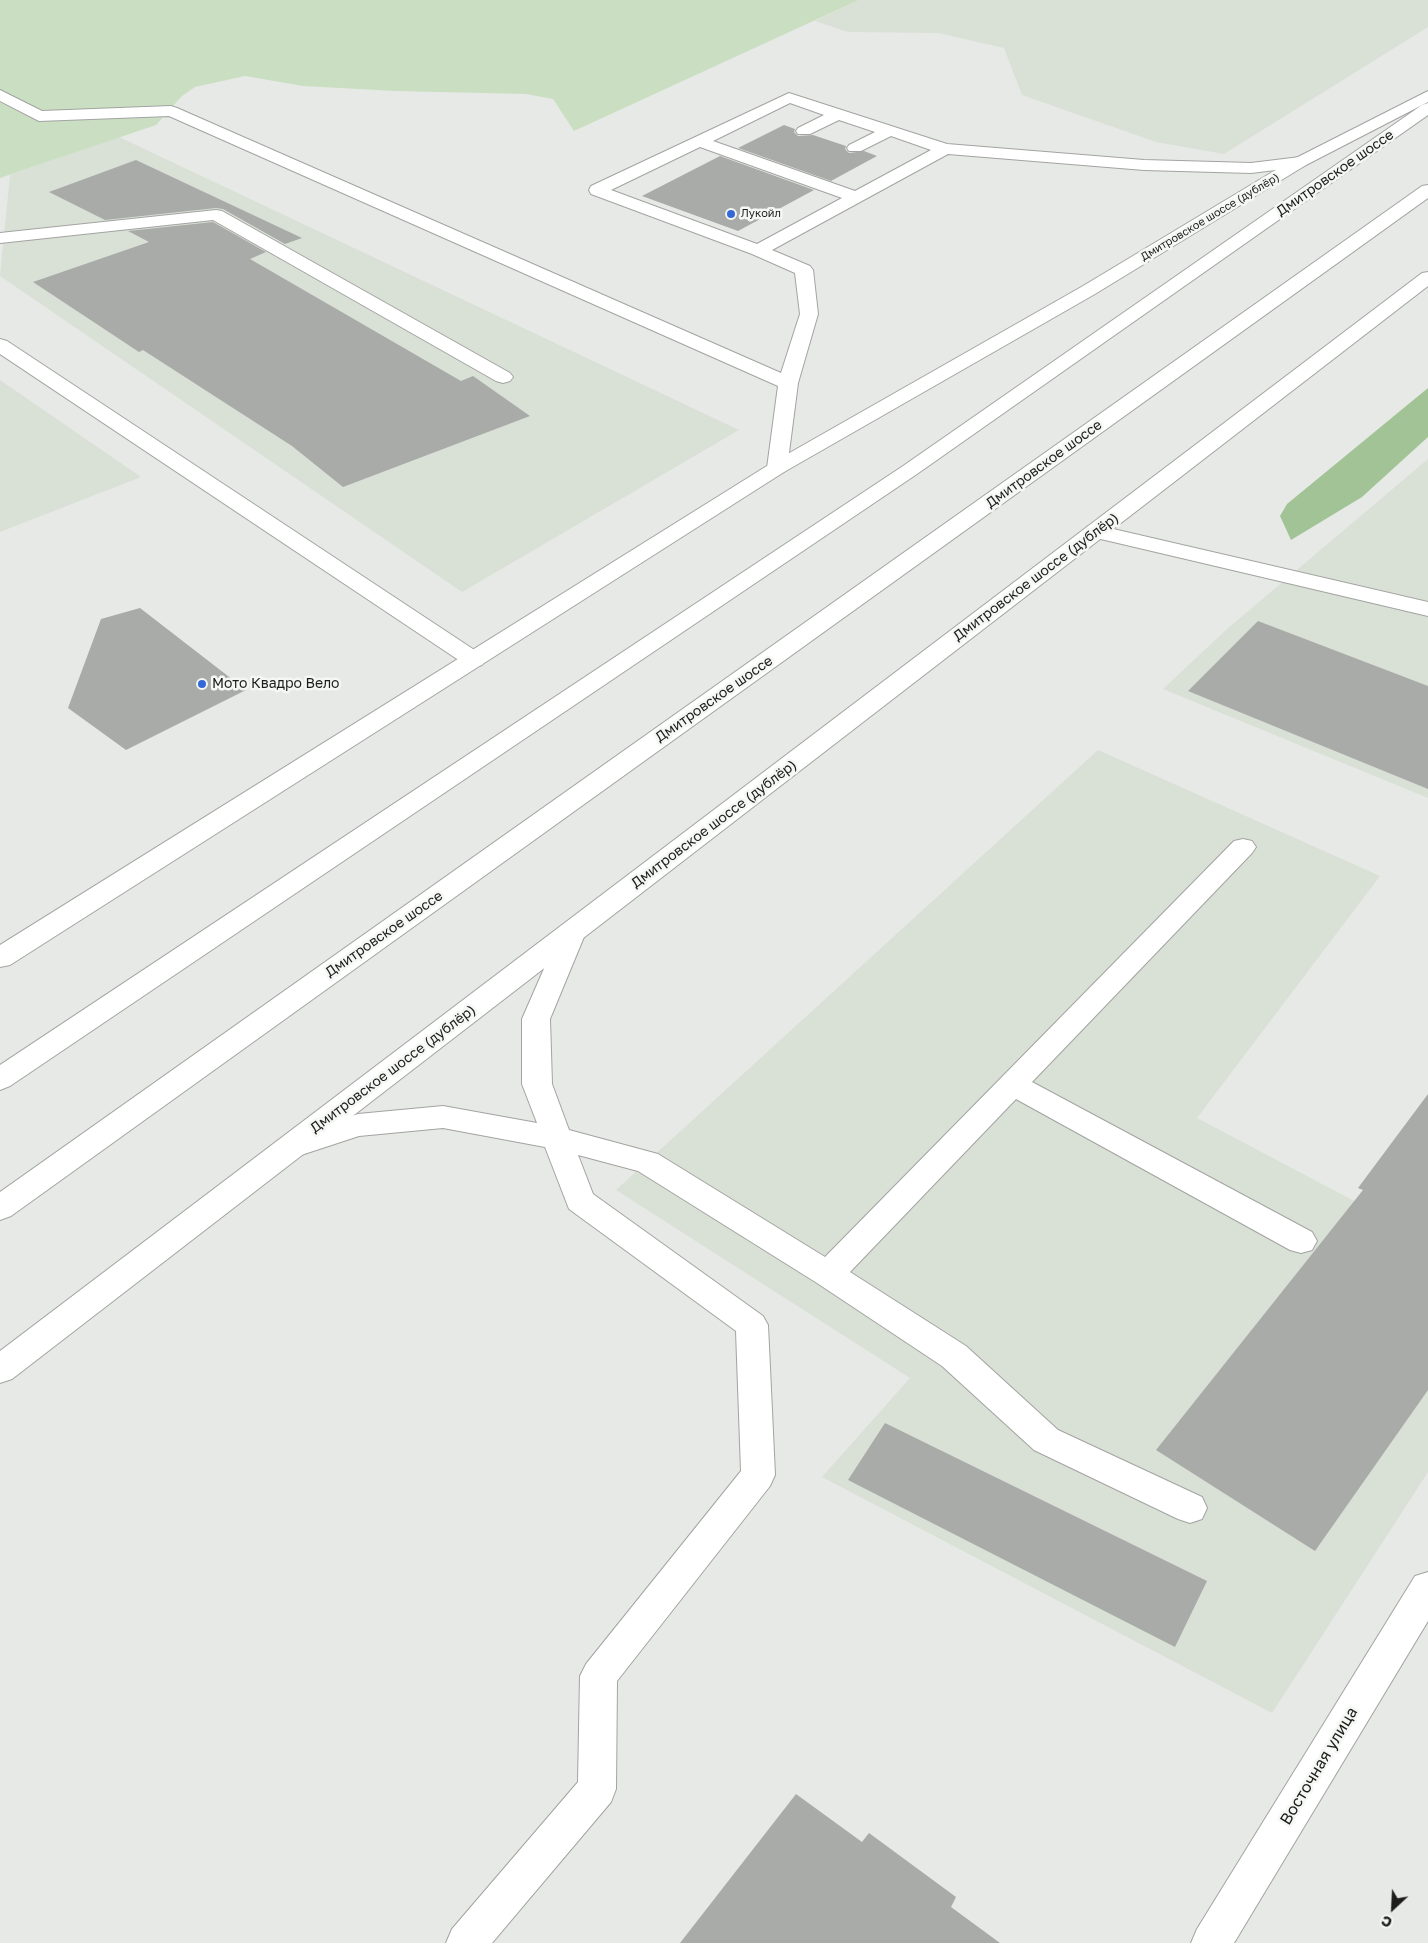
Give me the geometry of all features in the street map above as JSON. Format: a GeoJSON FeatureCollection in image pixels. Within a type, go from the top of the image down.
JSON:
{"type":"FeatureCollection","features":[{"type":"Feature","properties":{"kind":"main road"},"geometry":{"type":"LineString","coordinates":[[0,95],[39,116],[171,111],[788,383]]}},
{"type":"Feature","properties":{"kind":"main road","name":"Дмитровское шоссе (дублёр)"},"geometry":{"type":"LineString","coordinates":[[0,958],[778,468],[1089,290],[1300,162],[1428,96]]}},
{"type":"Feature","properties":{"kind":"main road"},"geometry":{"type":"LineString","coordinates":[[778,468],[788,383],[809,314],[804,270],[758,250],[597,190],[789,98],[945,149],[1144,165],[1251,168],[1300,162]]}},
{"type":"Feature","properties":{"kind":"main road","name":"Дмитровское шоссе"},"geometry":{"type":"LineString","coordinates":[[0,1079],[910,470],[1428,108]]}},
{"type":"Feature","properties":{"kind":"main road"},"geometry":{"type":"LineString","coordinates":[[804,131],[838,114]]}},
{"type":"Feature","properties":{"kind":"main road"},"geometry":{"type":"LineString","coordinates":[[855,148],[889,131]]}},
{"type":"Feature","properties":{"kind":"main road"},"geometry":{"type":"LineString","coordinates":[[699,141],[857,196]]}},
{"type":"Feature","properties":{"kind":"main road"},"geometry":{"type":"LineString","coordinates":[[749,159],[771,148]]}},
{"type":"Feature","properties":{"kind":"main road"},"geometry":{"type":"LineString","coordinates":[[758,250],[945,149]]}},
{"type":"Feature","properties":{"kind":"main road"},"geometry":{"type":"LineString","coordinates":[[800,177],[822,165]]}},
{"type":"Feature","properties":{"kind":"main road","name":"Дмитровское шоссе"},"geometry":{"type":"LineString","coordinates":[[0,1208],[1428,190]]}},
{"type":"Feature","properties":{"kind":"main road"},"geometry":{"type":"LineString","coordinates":[[0,238],[216,216],[503,377]]}},
{"type":"Feature","properties":{"kind":"main road","name":"Дмитровское шоссе (дублёр)"},"geometry":{"type":"LineString","coordinates":[[0,1369],[1428,277]]}},
{"type":"Feature","properties":{"kind":"main road"},"geometry":{"type":"LineString","coordinates":[[0,345],[474,660]]}},
{"type":"Feature","properties":{"kind":"main road"},"geometry":{"type":"LineString","coordinates":[[1096,531],[1428,609]]}},
{"type":"Feature","properties":{"kind":"main road"},"geometry":{"type":"LineString","coordinates":[[828,1274],[1243,847]]}},
{"type":"Feature","properties":{"kind":"main road"},"geometry":{"type":"LineString","coordinates":[[466,1943],[597,1789],[599,1676],[758,1475],[752,1325],[580,1201],[537,1084],[536,1019],[572,932]]}},
{"type":"Feature","properties":{"kind":"main road"},"geometry":{"type":"LineString","coordinates":[[1012,1084],[1301,1241]]}},
{"type":"Feature","properties":{"kind":"main road"},"geometry":{"type":"LineString","coordinates":[[291,1147],[358,1125],[443,1117],[558,1138],[647,1162],[828,1274],[954,1356],[1046,1440],[1190,1508]]}},
{"type":"Feature","properties":{"kind":"main road","name":"Восточная улица"},"geometry":{"type":"LineString","coordinates":[[1211,1943],[1428,1588]]}},
{"type":"Feature","properties":{"kind":"shaded area"},"geometry":{"type":"Polygon","coordinates":[[[859,0],[1428,0],[1428,27],[1224,154],[1156,142],[1022,95],[1004,48],[938,33],[848,32],[815,21],[859,0]]]}},
{"type":"Feature","properties":{"kind":"shaded area"},"geometry":{"type":"Polygon","coordinates":[[[119,137],[739,430],[462,592],[0,276],[10,175],[119,137]]]}},
{"type":"Feature","properties":{"kind":"shaded area"},"geometry":{"type":"Polygon","coordinates":[[[0,380],[141,477],[0,532],[0,380]]]}},
{"type":"Feature","properties":{"kind":"shaded area"},"geometry":{"type":"Polygon","coordinates":[[[1428,459],[1428,798],[1163,689],[1227,629],[1428,459]]]}},
{"type":"Feature","properties":{"kind":"shaded area"},"geometry":{"type":"Polygon","coordinates":[[[1098,750],[1380,876],[1197,1118],[1428,1240],[1428,1472],[1272,1713],[822,1477],[910,1378],[616,1190],[1098,750]]]}},
{"type":"Feature","properties":{"kind":"green space"},"geometry":{"type":"Polygon","coordinates":[[[0,0],[859,0],[574,131],[553,99],[526,94],[395,91],[303,86],[245,76],[195,87],[182,96],[156,125],[0,178],[0,0]]]}},
{"type":"Feature","properties":{"kind":"green space"},"geometry":{"type":"Polygon","coordinates":[[[1428,388],[1428,437],[1362,497],[1291,540],[1280,516],[1287,504],[1428,388]]]}},
{"type":"Feature","properties":{"kind":"building"},"geometry":{"type":"Polygon","coordinates":[[[784,125],[795,129],[794,132],[798,136],[813,135],[846,146],[845,149],[849,153],[864,151],[877,156],[831,181],[738,148],[784,125]]]}},
{"type":"Feature","properties":{"kind":"building","name":"Лукойл"},"geometry":{"type":"Polygon","coordinates":[[[720,156],[814,190],[738,231],[642,196],[720,156]]]}},
{"type":"Feature","properties":{"kind":"building"},"geometry":{"type":"Polygon","coordinates":[[[136,160],[302,238],[285,244],[223,209],[216,208],[105,220],[49,192],[136,160]]]}},
{"type":"Feature","properties":{"kind":"building"},"geometry":{"type":"Polygon","coordinates":[[[213,222],[266,252],[250,259],[461,381],[473,376],[530,416],[343,487],[292,446],[143,350],[139,352],[33,282],[149,242],[128,231],[213,222]]]}},
{"type":"Feature","properties":{"kind":"building"},"geometry":{"type":"Polygon","coordinates":[[[140,608],[246,690],[126,750],[68,708],[101,619],[140,608]]]}},
{"type":"Feature","properties":{"kind":"building"},"geometry":{"type":"Polygon","coordinates":[[[1258,621],[1428,686],[1428,789],[1188,691],[1258,621]]]}},
{"type":"Feature","properties":{"kind":"building"},"geometry":{"type":"Polygon","coordinates":[[[1428,1094],[1428,1390],[1315,1551],[1156,1450],[1363,1190],[1358,1188],[1428,1094]]]}},
{"type":"Feature","properties":{"kind":"building"},"geometry":{"type":"Polygon","coordinates":[[[885,1423],[1207,1581],[1175,1647],[848,1480],[885,1423]]]}},
{"type":"Feature","properties":{"kind":"building"},"geometry":{"type":"Polygon","coordinates":[[[796,1794],[862,1842],[869,1833],[956,1897],[951,1907],[1000,1943],[680,1943],[796,1794]]]}},
{"type":"Feature","properties":{"kind":"place","name":"Лукойл"},"geometry":{"type":"Point","coordinates":[731,214]}},
{"type":"Feature","properties":{"kind":"place","name":"Мото Квадро Вело"},"geometry":{"type":"Point","coordinates":[202,684]}}]}
